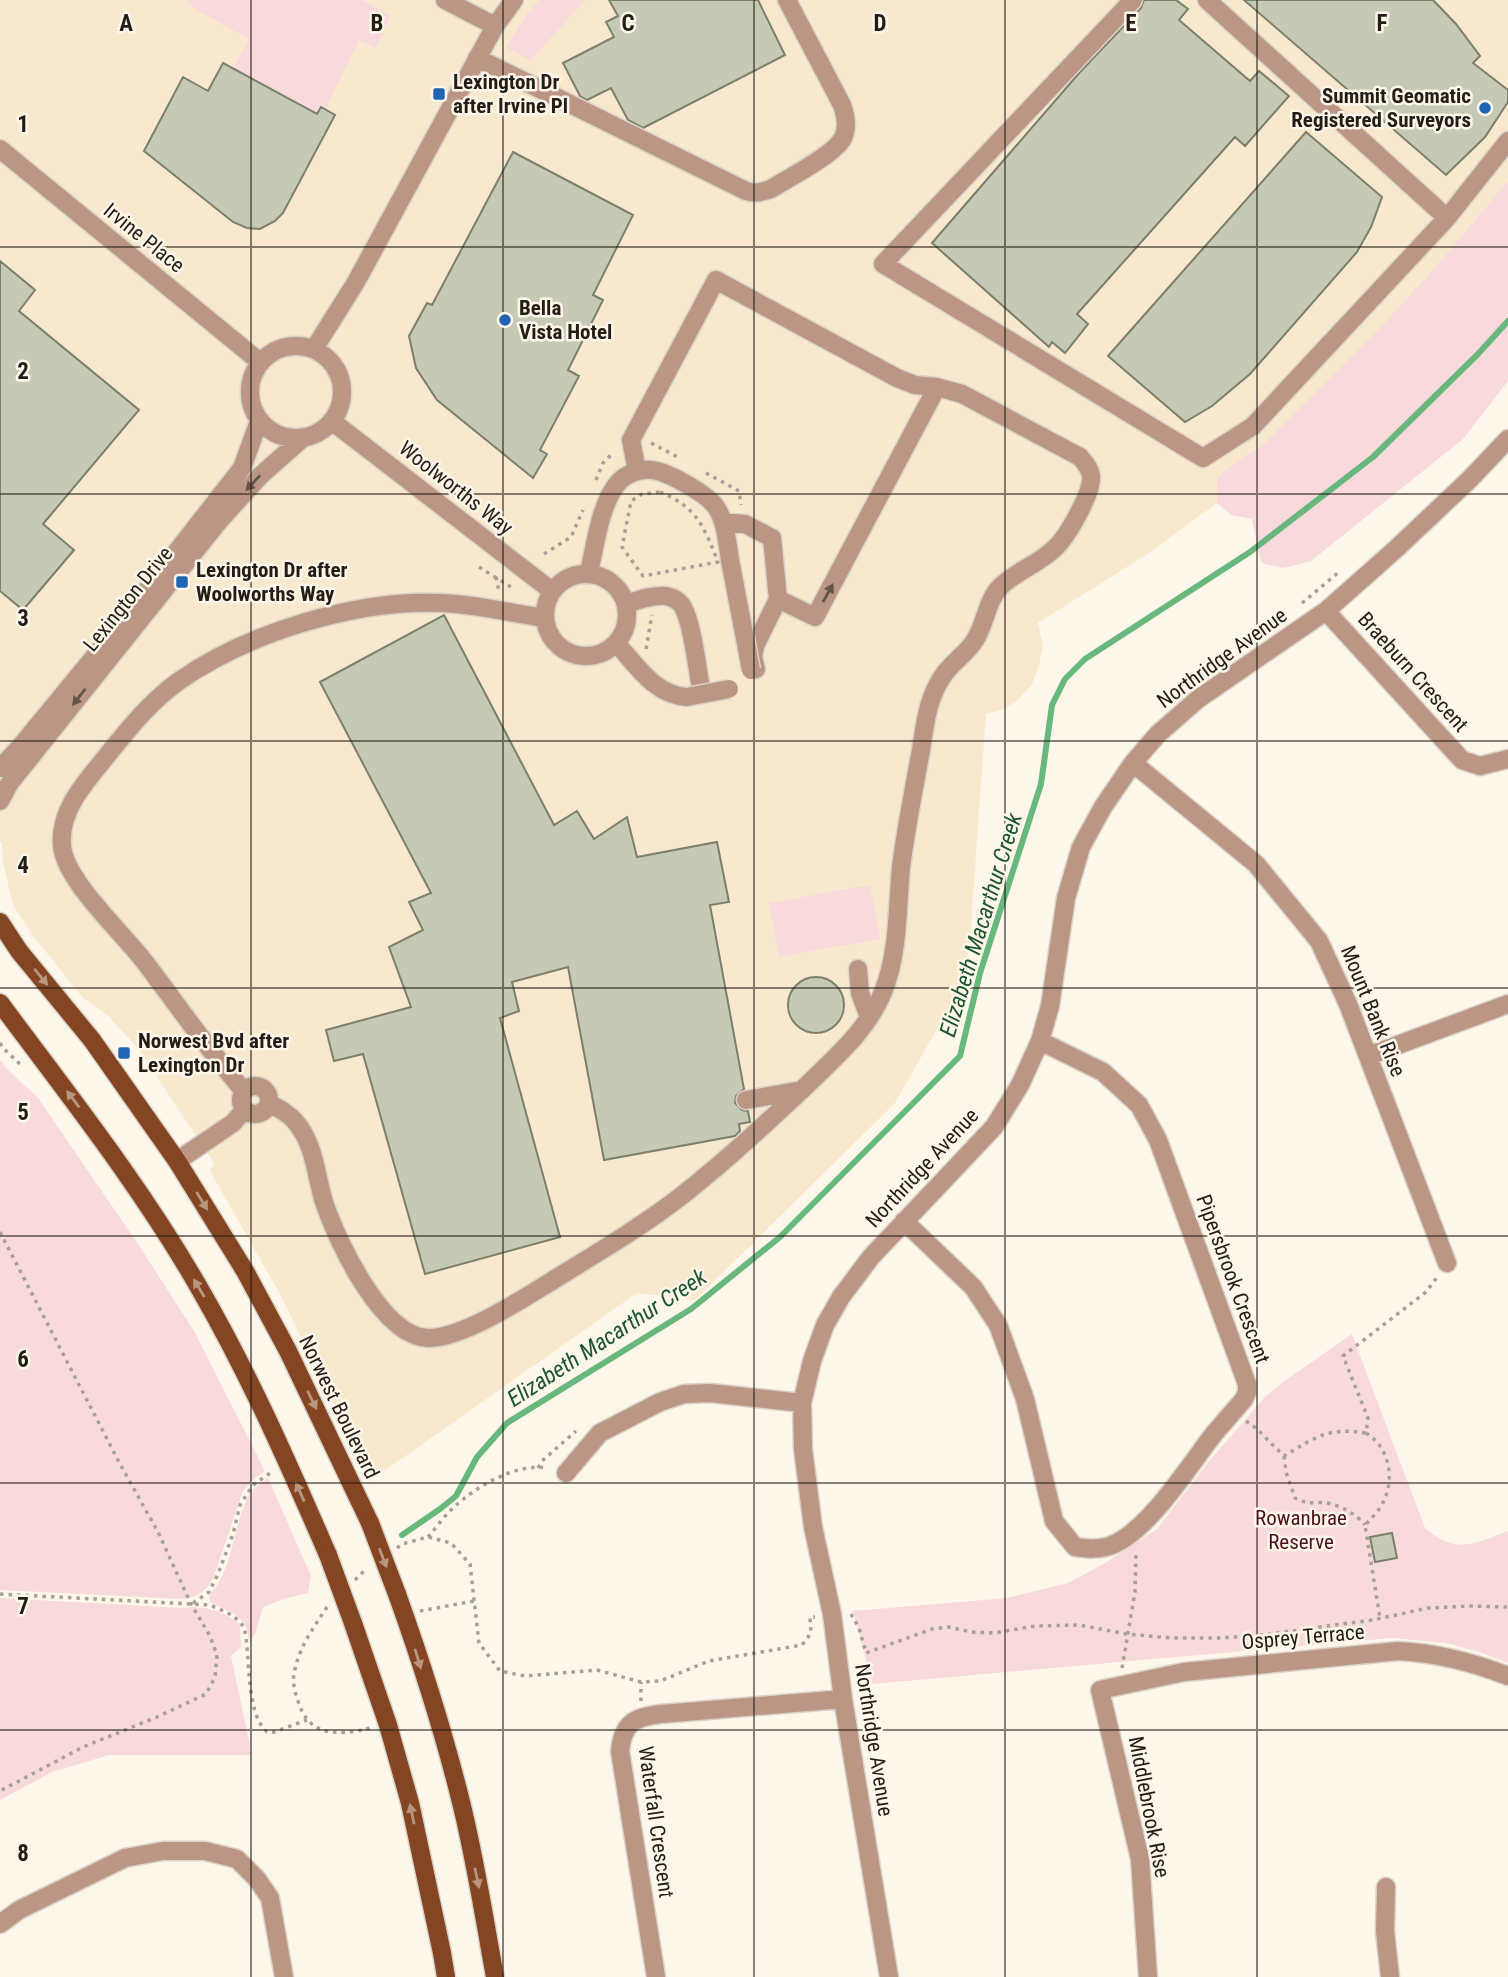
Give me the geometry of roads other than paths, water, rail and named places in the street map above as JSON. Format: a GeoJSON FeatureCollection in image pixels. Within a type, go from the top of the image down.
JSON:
{"type":"FeatureCollection","features":[{"type":"Feature","properties":{"kind":"main road","name":"Norwest Boulevard"},"geometry":{"type":"LineString","coordinates":[[0,922],[19,951],[92,1040],[177,1161],[245,1271],[288,1351],[370,1523],[404,1614],[460,1799],[495,1977]]}},
{"type":"Feature","properties":{"kind":"main road"},"geometry":{"type":"LineString","coordinates":[[0,1003],[147,1204],[200,1290],[246,1374],[328,1555],[388,1725],[410,1803],[446,1977]]}},
{"type":"Feature","properties":{"kind":"street"},"geometry":{"type":"LineString","coordinates":[[445,0],[495,26]]}},
{"type":"Feature","properties":{"kind":"street"},"geometry":{"type":"LineString","coordinates":[[314,349],[356,282],[495,26],[514,0]]}},
{"type":"Feature","properties":{"kind":"street"},"geometry":{"type":"LineString","coordinates":[[477,58],[746,191],[761,192],[771,189],[831,152],[844,136],[846,126],[842,105],[787,0]]}},
{"type":"Feature","properties":{"kind":"street"},"geometry":{"type":"LineString","coordinates":[[1133,0],[884,264],[1203,458],[1253,426],[1447,218],[1508,141]]}},
{"type":"Feature","properties":{"kind":"street"},"geometry":{"type":"LineString","coordinates":[[1206,0],[1447,218]]}},
{"type":"Feature","properties":{"kind":"street","name":"Irvine Place"},"geometry":{"type":"LineString","coordinates":[[0,149],[260,362]]}},
{"type":"Feature","properties":{"kind":"street"},"geometry":{"type":"LineString","coordinates":[[269,1103],[291,1117],[307,1140],[324,1201],[361,1280],[397,1326],[404,1332],[426,1338],[454,1333],[512,1306],[678,1199],[753,1136],[802,1090],[853,1038],[869,1017],[882,994],[891,965],[901,867],[929,703],[946,671],[970,648],[978,636],[990,600],[1001,586],[1056,548],[1065,536],[1090,489],[1088,467],[1080,457],[962,394],[897,378],[716,280],[631,440],[637,471]]}},
{"type":"Feature","properties":{"kind":"street"},"geometry":{"type":"LineString","coordinates":[[298,345],[314,349],[329,359],[341,377],[343,400],[333,422],[316,435],[294,439],[283,438],[259,421],[251,404],[250,385],[253,372],[260,362],[282,347],[298,345]]}},
{"type":"Feature","properties":{"kind":"street"},"geometry":{"type":"LineString","coordinates":[[778,599],[815,617],[937,387]]}},
{"type":"Feature","properties":{"kind":"street","name":"Lexington Drive"},"geometry":{"type":"LineString","coordinates":[[0,768],[99,651],[242,468],[259,421]]}},
{"type":"Feature","properties":{"kind":"street","name":"Woolworths Way"},"geometry":{"type":"LineString","coordinates":[[333,422],[552,591]]}},
{"type":"Feature","properties":{"kind":"street","name":"Lexington Drive"},"geometry":{"type":"LineString","coordinates":[[0,801],[9,783],[220,520],[260,476],[304,438]]}},
{"type":"Feature","properties":{"kind":"street","name":"Northridge Avenue"},"geometry":{"type":"LineString","coordinates":[[889,1977],[803,1449],[802,1403],[812,1361],[825,1325],[841,1297],[871,1257],[994,1127],[1020,1085],[1040,1041],[1050,1006],[1066,898],[1081,847],[1103,807],[1133,763],[1158,734],[1198,699],[1326,611],[1406,540],[1508,439]]}},
{"type":"Feature","properties":{"kind":"street"},"geometry":{"type":"LineString","coordinates":[[589,572],[606,504],[617,484],[627,475],[649,469],[705,496],[716,507],[723,522],[754,670],[755,646],[778,599],[772,538],[745,524],[723,522]]}},
{"type":"Feature","properties":{"kind":"street"},"geometry":{"type":"LineString","coordinates":[[589,572],[613,583],[622,593],[628,616],[626,627],[617,644],[595,656],[581,656],[568,652],[556,643],[548,632],[545,618],[545,609],[552,591],[559,583],[578,573],[589,572]]}},
{"type":"Feature","properties":{"kind":"street"},"geometry":{"type":"LineString","coordinates":[[627,604],[662,595],[681,603],[687,614],[700,683]]}},
{"type":"Feature","properties":{"kind":"street"},"geometry":{"type":"LineString","coordinates":[[244,1091],[222,1067],[142,958],[79,883],[67,864],[62,845],[64,826],[68,809],[78,791],[140,715],[179,681],[253,640],[306,622],[365,608],[415,603],[460,604],[545,618]]}},
{"type":"Feature","properties":{"kind":"street","name":"Braeburn Crescent"},"geometry":{"type":"LineString","coordinates":[[1326,611],[1462,760],[1480,766],[1508,759]]}},
{"type":"Feature","properties":{"kind":"street"},"geometry":{"type":"LineString","coordinates":[[617,644],[661,690],[673,696],[687,697],[729,689]]}},
{"type":"Feature","properties":{"kind":"street","name":"Mount Bank Rise"},"geometry":{"type":"LineString","coordinates":[[1133,763],[1256,864],[1319,941],[1349,1004],[1447,1263]]}},
{"type":"Feature","properties":{"kind":"street"},"geometry":{"type":"LineString","coordinates":[[858,969],[860,993],[869,1017]]}},
{"type":"Feature","properties":{"kind":"street"},"geometry":{"type":"LineString","coordinates":[[1368,1056],[1508,1004]]}},
{"type":"Feature","properties":{"kind":"street","name":"Pipersbrook Crescent"},"geometry":{"type":"LineString","coordinates":[[904,1221],[973,1287],[998,1325],[1026,1398],[1054,1521],[1075,1547],[1102,1548],[1130,1536],[1160,1504],[1244,1399],[1247,1384],[1158,1140],[1139,1105],[1103,1073],[1040,1041]]}},
{"type":"Feature","properties":{"kind":"street"},"geometry":{"type":"LineString","coordinates":[[250,1087],[260,1087],[267,1093],[268,1107],[261,1114],[252,1115],[244,1110],[241,1102],[244,1091],[250,1087]]}},
{"type":"Feature","properties":{"kind":"street"},"geometry":{"type":"LineString","coordinates":[[746,1100],[802,1090]]}},
{"type":"Feature","properties":{"kind":"street"},"geometry":{"type":"LineString","coordinates":[[177,1161],[233,1123],[244,1110]]}},
{"type":"Feature","properties":{"kind":"street"},"geometry":{"type":"LineString","coordinates":[[566,1473],[600,1433],[660,1402],[684,1394],[710,1393],[802,1403]]}},
{"type":"Feature","properties":{"kind":"street","name":"Osprey Terrace"},"geometry":{"type":"LineString","coordinates":[[1100,1690],[1184,1672],[1398,1651],[1460,1659],[1508,1676]]}},
{"type":"Feature","properties":{"kind":"street","name":"Middlebrook Rise"},"geometry":{"type":"LineString","coordinates":[[1100,1690],[1140,1859],[1148,1977]]}},
{"type":"Feature","properties":{"kind":"street","name":"Waterfall Crescent"},"geometry":{"type":"LineString","coordinates":[[656,1977],[620,1751],[621,1738],[628,1725],[641,1716],[843,1699]]}},
{"type":"Feature","properties":{"kind":"street"},"geometry":{"type":"LineString","coordinates":[[0,1924],[19,1910],[125,1858],[163,1851],[205,1851],[237,1859],[257,1879],[270,1898],[284,1977]]}},
{"type":"Feature","properties":{"kind":"street"},"geometry":{"type":"LineString","coordinates":[[1386,1887],[1385,1931],[1390,1977]]}},
{"type":"Feature","properties":{"kind":"waterway","name":"Elizabeth Macarthur Creek"},"geometry":{"type":"LineString","coordinates":[[402,1535],[456,1496],[477,1457],[507,1423],[691,1309],[780,1237],[960,1056],[980,973],[1041,784],[1052,705],[1065,679],[1085,659],[1250,552],[1373,457],[1508,321]]}},
{"type":"Feature","properties":{"kind":"place","name":"Lexington Dr after Irvine Pl"},"geometry":{"type":"Point","coordinates":[439,94]}},
{"type":"Feature","properties":{"kind":"place","name":"Summit Geomatic Registered Surveyors"},"geometry":{"type":"Point","coordinates":[1485,108]}},
{"type":"Feature","properties":{"kind":"place","name":"Bella Vista Hotel"},"geometry":{"type":"Point","coordinates":[505,320]}},
{"type":"Feature","properties":{"kind":"place","name":"Lexington Dr after Woolworths Way"},"geometry":{"type":"Point","coordinates":[182,582]}},
{"type":"Feature","properties":{"kind":"place","name":"Norwest Bvd after Lexington Dr"},"geometry":{"type":"Point","coordinates":[124,1053]}},
{"type":"Feature","properties":{"kind":"park label","name":"Rowanbrae Reserve"},"geometry":{"type":"Point","coordinates":[1301,1530]}}]}
